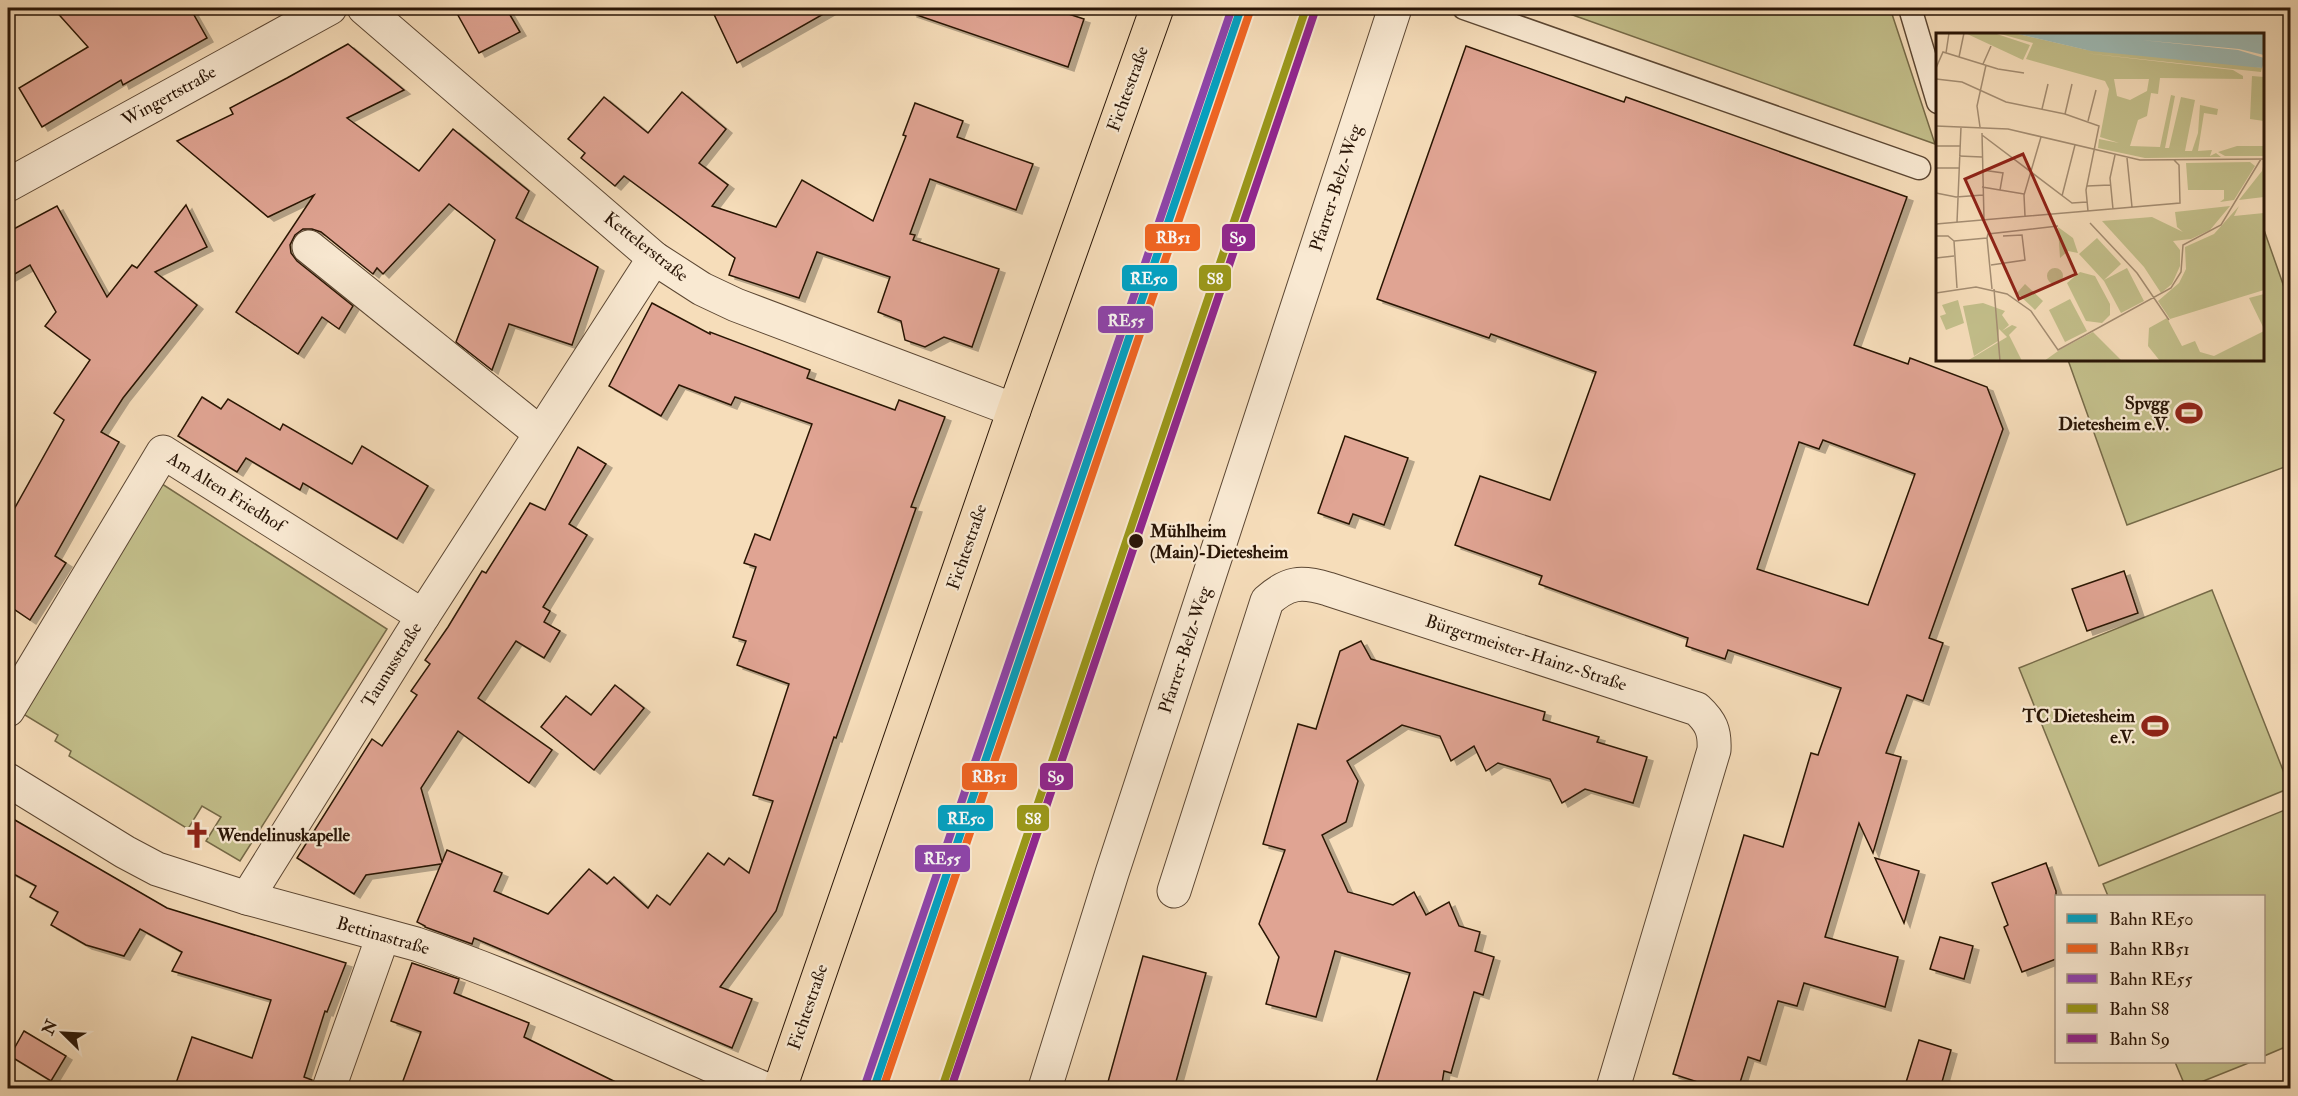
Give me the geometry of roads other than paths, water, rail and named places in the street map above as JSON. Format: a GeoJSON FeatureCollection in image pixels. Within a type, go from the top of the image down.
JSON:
{"type":"FeatureCollection","features":[{"type":"Feature","properties":{"kind":"main road","name":"Fichtestraße"},"geometry":{"type":"LineString","coordinates":[[780,1089],[1014,410],[1157,8]]}},
{"type":"Feature","properties":{"kind":"street","name":"Wingertstraße"},"geometry":{"type":"LineString","coordinates":[[8,185],[330,8]]}},
{"type":"Feature","properties":{"kind":"street","name":"Kettelerstraße"},"geometry":{"type":"LineString","coordinates":[[364,8],[654,258],[702,289],[1014,410]]}},
{"type":"Feature","properties":{"kind":"street","name":"Pfarrer-Belz-Weg"},"geometry":{"type":"LineString","coordinates":[[1045,1089],[1112,873],[1395,8]]}},
{"type":"Feature","properties":{"kind":"street"},"geometry":{"type":"LineString","coordinates":[[309,247],[540,433]]}},
{"type":"Feature","properties":{"kind":"street","name":"Taunusstraße"},"geometry":{"type":"LineString","coordinates":[[247,898],[423,616],[654,258]]}},
{"type":"Feature","properties":{"kind":"street","name":"Am Alten Friedhof"},"geometry":{"type":"LineString","coordinates":[[8,710],[163,452],[423,616]]}},
{"type":"Feature","properties":{"kind":"street","name":"Bürgermeister-Hainz-Straße"},"geometry":{"type":"LineString","coordinates":[[1174,891],[1267,601],[1279,590],[1291,585],[1308,583],[1328,589],[1697,709],[1708,719],[1715,731],[1714,750],[1613,1089]]}},
{"type":"Feature","properties":{"kind":"street","name":"Bettinastraße"},"geometry":{"type":"LineString","coordinates":[[8,780],[124,852],[157,869],[198,884],[416,944],[489,971],[763,1089]]}},
{"type":"Feature","properties":{"kind":"street"},"geometry":{"type":"LineString","coordinates":[[329,1089],[383,936]]}},
{"type":"Feature","properties":{"kind":"lane"},"geometry":{"type":"LineString","coordinates":[[1464,8],[1919,168]]}},
{"type":"Feature","properties":{"kind":"lane"},"geometry":{"type":"LineString","coordinates":[[1910,8],[1936,95]]}},
{"type":"Feature","properties":{"kind":"rail line","name":"RE55"},"geometry":{"type":"LineString","coordinates":[[865,1085],[1232,8]]}},
{"type":"Feature","properties":{"kind":"rail line","name":"RE50"},"geometry":{"type":"LineString","coordinates":[[874,1088],[1241,8]]}},
{"type":"Feature","properties":{"kind":"rail line","name":"S8"},"geometry":{"type":"LineString","coordinates":[[942,1088],[1306,8]]}},
{"type":"Feature","properties":{"kind":"rail line","name":"RB51"},"geometry":{"type":"LineString","coordinates":[[883,1088],[1250,11]]}},
{"type":"Feature","properties":{"kind":"rail line","name":"S9"},"geometry":{"type":"LineString","coordinates":[[951,1088],[1315,11]]}},
{"type":"Feature","properties":{"kind":"place","name":"Spvgg Dietesheim e.V."},"geometry":{"type":"Point","coordinates":[2189,413]}},
{"type":"Feature","properties":{"kind":"place","name":"Mühlheim (Main)-Dietesheim"},"geometry":{"type":"Point","coordinates":[1136,541]}},
{"type":"Feature","properties":{"kind":"place","name":"TC Dietesheim e.V."},"geometry":{"type":"Point","coordinates":[2155,726]}},
{"type":"Feature","properties":{"kind":"place","name":"Wendelinuskapelle"},"geometry":{"type":"Point","coordinates":[197,835]}}]}
